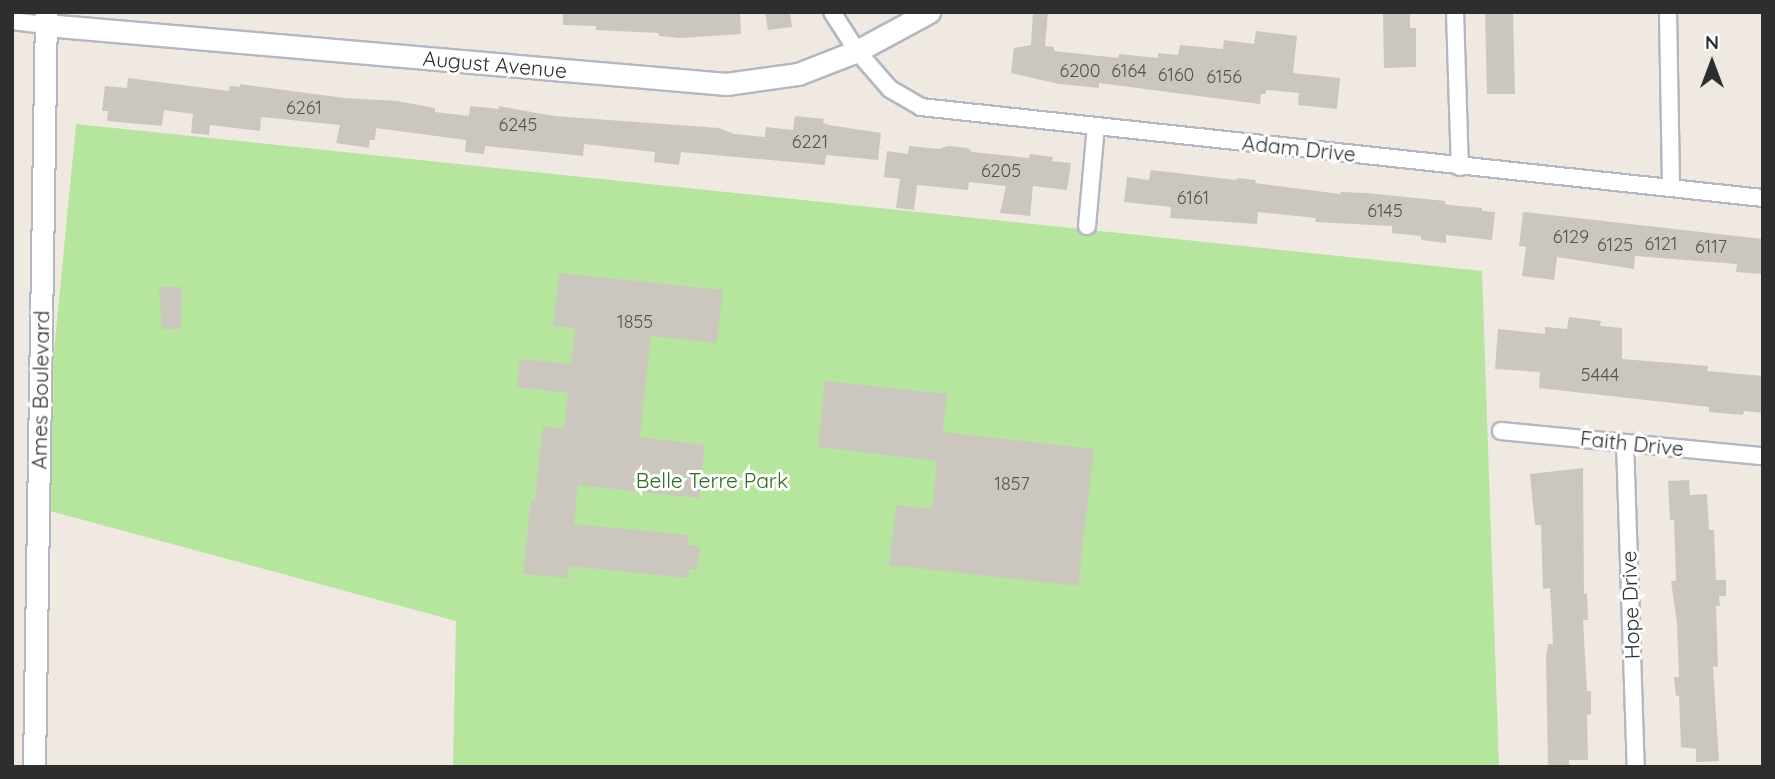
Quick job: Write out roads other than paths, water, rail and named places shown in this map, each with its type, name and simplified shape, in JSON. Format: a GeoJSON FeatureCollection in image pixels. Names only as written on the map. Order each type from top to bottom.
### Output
{"type":"FeatureCollection","features":[{"type":"Feature","properties":{"kind":"street","name":"Adam Drive"},"geometry":{"type":"LineString","coordinates":[[832,12],[857,51],[890,89],[921,107],[1763,198]]}},
{"type":"Feature","properties":{"kind":"street","name":"August Avenue"},"geometry":{"type":"LineString","coordinates":[[46,19],[726,83],[797,74],[857,51],[929,12]]}},
{"type":"Feature","properties":{"kind":"street"},"geometry":{"type":"LineString","coordinates":[[1455,12],[1460,167]]}},
{"type":"Feature","properties":{"kind":"street"},"geometry":{"type":"LineString","coordinates":[[1668,12],[1671,188]]}},
{"type":"Feature","properties":{"kind":"street"},"geometry":{"type":"LineString","coordinates":[[12,21],[46,19]]}},
{"type":"Feature","properties":{"kind":"street","name":"Ames Boulevard"},"geometry":{"type":"LineString","coordinates":[[34,767],[46,19]]}},
{"type":"Feature","properties":{"kind":"street"},"geometry":{"type":"LineString","coordinates":[[1087,226],[1096,125]]}},
{"type":"Feature","properties":{"kind":"street","name":"Faith Drive"},"geometry":{"type":"LineString","coordinates":[[1501,431],[1763,456]]}},
{"type":"Feature","properties":{"kind":"street","name":"Hope Drive"},"geometry":{"type":"LineString","coordinates":[[1625,443],[1636,767]]}},
{"type":"Feature","properties":{"kind":"park label","name":"Belle Terre Park"},"geometry":{"type":"Point","coordinates":[712,480]}}]}
